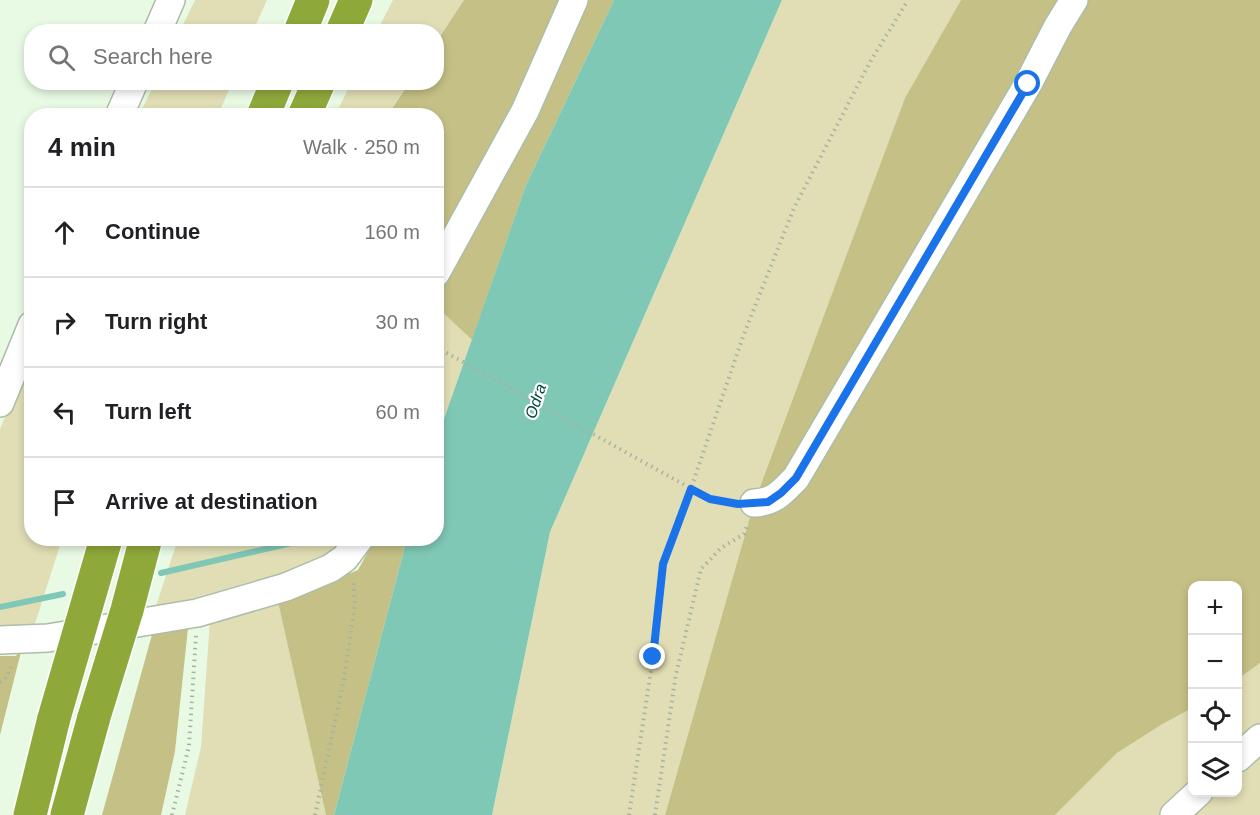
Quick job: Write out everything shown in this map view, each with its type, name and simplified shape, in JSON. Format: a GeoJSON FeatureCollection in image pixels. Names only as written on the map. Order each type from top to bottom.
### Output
{"type":"FeatureCollection","features":[{"type":"Feature","properties":{"kind":"highway"},"geometry":{"type":"LineString","coordinates":[[303,24],[313,0]]}},
{"type":"Feature","properties":{"kind":"highway"},"geometry":{"type":"LineString","coordinates":[[346,24],[356,0]]}},
{"type":"Feature","properties":{"kind":"highway"},"geometry":{"type":"LineString","coordinates":[[266,108],[274,90]]}},
{"type":"Feature","properties":{"kind":"highway"},"geometry":{"type":"LineString","coordinates":[[308,108],[315,90]]}},
{"type":"Feature","properties":{"kind":"highway"},"geometry":{"type":"LineString","coordinates":[[30,815],[54,718],[104,546]]}},
{"type":"Feature","properties":{"kind":"highway"},"geometry":{"type":"LineString","coordinates":[[67,815],[144,546]]}},
{"type":"Feature","properties":{"kind":"street"},"geometry":{"type":"LineString","coordinates":[[160,24],[171,0]]}},
{"type":"Feature","properties":{"kind":"street"},"geometry":{"type":"LineString","coordinates":[[444,258],[525,111],[574,0]]}},
{"type":"Feature","properties":{"kind":"street"},"geometry":{"type":"LineString","coordinates":[[754,503],[768,502],[796,478],[1023,94],[1074,0]]}},
{"type":"Feature","properties":{"kind":"street"},"geometry":{"type":"LineString","coordinates":[[123,108],[130,90]]}},
{"type":"Feature","properties":{"kind":"street"},"geometry":{"type":"LineString","coordinates":[[0,403],[24,344]]}},
{"type":"Feature","properties":{"kind":"street"},"geometry":{"type":"LineString","coordinates":[[0,640],[48,638],[197,613],[286,587],[331,568],[352,548]]}},
{"type":"Feature","properties":{"kind":"street"},"geometry":{"type":"LineString","coordinates":[[1242,754],[1260,738]]}},
{"type":"Feature","properties":{"kind":"street"},"geometry":{"type":"LineString","coordinates":[[1174,815],[1194,797]]}},
{"type":"Feature","properties":{"kind":"path"},"geometry":{"type":"LineString","coordinates":[[629,815],[653,657],[663,564],[744,333],[794,208],[870,62],[908,0]]}},
{"type":"Feature","properties":{"kind":"path"},"geometry":{"type":"LineString","coordinates":[[444,351],[710,499],[738,504],[754,503],[744,534],[721,548],[701,569],[676,674],[655,815]]}},
{"type":"Feature","properties":{"kind":"path"},"geometry":{"type":"LineString","coordinates":[[315,815],[344,679],[355,603],[352,548]]}},
{"type":"Feature","properties":{"kind":"path"},"geometry":{"type":"LineString","coordinates":[[172,815],[189,746],[197,613]]}},
{"type":"Feature","properties":{"kind":"shaded area"},"geometry":{"type":"Polygon","coordinates":[[[195,0],[267,0],[256,24],[183,24],[195,0]]]}},
{"type":"Feature","properties":{"kind":"shaded area"},"geometry":{"type":"Polygon","coordinates":[[[393,0],[464,0],[444,30],[444,24],[381,24],[393,0]]]}},
{"type":"Feature","properties":{"kind":"shaded area"},"geometry":{"type":"Polygon","coordinates":[[[464,0],[614,0],[526,185],[472,340],[444,314],[444,108],[392,108],[404,90],[444,90],[444,30],[464,0]]]}},
{"type":"Feature","properties":{"kind":"shaded area"},"geometry":{"type":"Polygon","coordinates":[[[782,0],[961,0],[905,99],[754,503],[665,815],[492,815],[550,532],[782,0]]]}},
{"type":"Feature","properties":{"kind":"shaded area"},"geometry":{"type":"Polygon","coordinates":[[[961,0],[1260,0],[1260,663],[1242,676],[1242,581],[1188,581],[1188,710],[1117,753],[1055,815],[665,815],[754,503],[905,98],[961,0]]]}},
{"type":"Feature","properties":{"kind":"shaded area"},"geometry":{"type":"Polygon","coordinates":[[[151,90],[229,90],[221,108],[142,108],[151,90]]]}},
{"type":"Feature","properties":{"kind":"shaded area"},"geometry":{"type":"Polygon","coordinates":[[[348,90],[404,90],[392,108],[339,108],[348,90]]]}},
{"type":"Feature","properties":{"kind":"shaded area"},"geometry":{"type":"Polygon","coordinates":[[[444,314],[472,340],[444,419],[444,314]]]}},
{"type":"Feature","properties":{"kind":"shaded area"},"geometry":{"type":"Polygon","coordinates":[[[24,372],[24,546],[60,546],[33,630],[0,630],[0,429],[24,372]]]}},
{"type":"Feature","properties":{"kind":"shaded area"},"geometry":{"type":"Polygon","coordinates":[[[176,546],[340,546],[340,549],[289,571],[155,609],[176,546]]]}},
{"type":"Feature","properties":{"kind":"shaded area"},"geometry":{"type":"Polygon","coordinates":[[[371,546],[405,546],[334,815],[326,815],[278,602],[358,570],[371,546]]]}},
{"type":"Feature","properties":{"kind":"shaded area"},"geometry":{"type":"Polygon","coordinates":[[[278,602],[326,815],[185,815],[201,747],[210,620],[278,602]]]}},
{"type":"Feature","properties":{"kind":"shaded area"},"geometry":{"type":"Polygon","coordinates":[[[188,628],[175,751],[161,815],[102,815],[153,631],[188,628]]]}},
{"type":"Feature","properties":{"kind":"shaded area"},"geometry":{"type":"Polygon","coordinates":[[[24,640],[0,735],[0,656],[16,656],[24,640]]]}},
{"type":"Feature","properties":{"kind":"shaded area"},"geometry":{"type":"Polygon","coordinates":[[[1260,663],[1260,815],[1055,815],[1117,753],[1188,710],[1188,797],[1242,797],[1242,676],[1260,663]]]}},
{"type":"Feature","properties":{"kind":"water","name":"Odra"},"geometry":{"type":"Polygon","coordinates":[[[614,0],[782,0],[550,532],[492,815],[334,815],[405,546],[444,546],[444,419],[526,185],[614,0]]]}},
{"type":"Feature","properties":{"kind":"waterway"},"geometry":{"type":"LineString","coordinates":[[161,573],[278,546]]}},
{"type":"Feature","properties":{"kind":"waterway"},"geometry":{"type":"LineString","coordinates":[[0,607],[63,594]]}},
{"type":"Feature","properties":{"kind":"route"},"geometry":{"type":"LineString","coordinates":[[653,657],[663,564],[691,489],[710,499],[738,504],[768,502],[796,478],[1028,84]]}}]}
